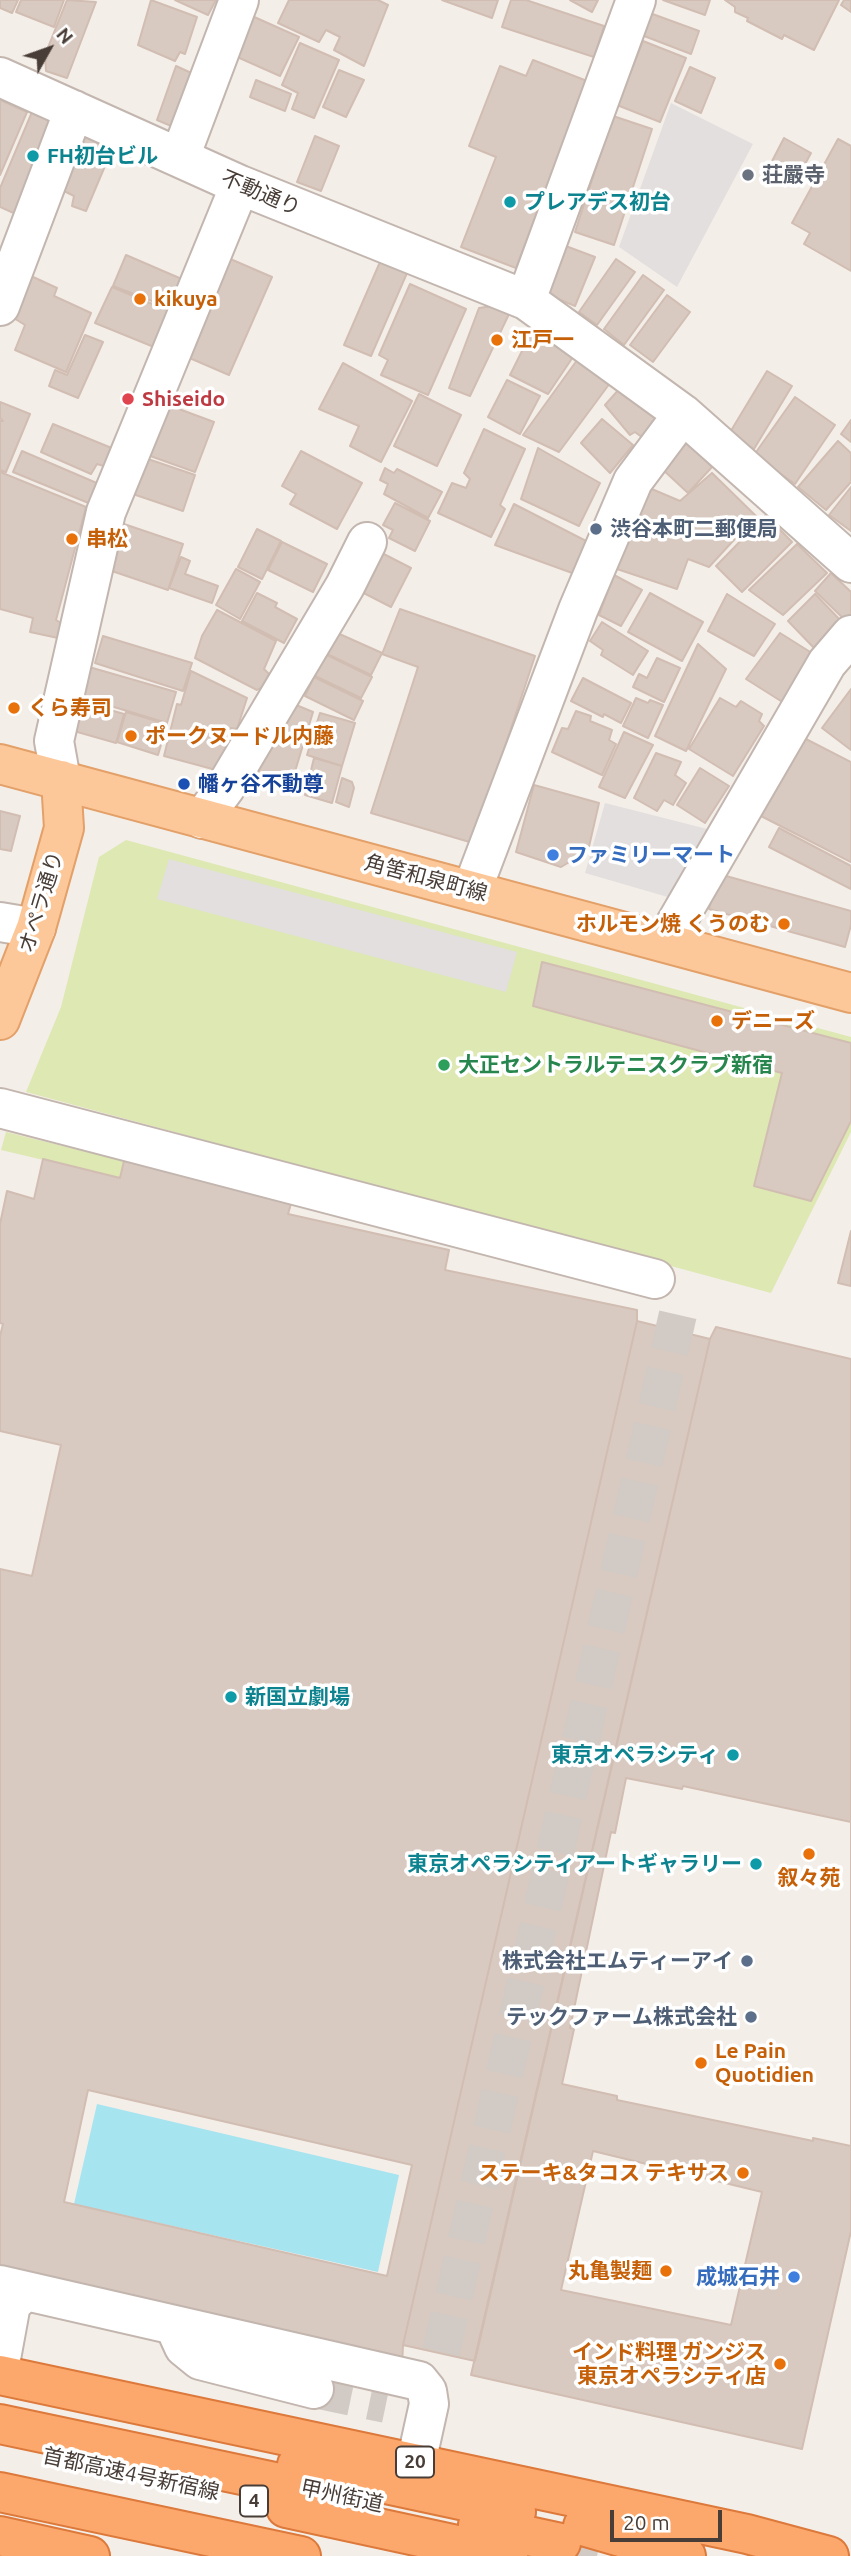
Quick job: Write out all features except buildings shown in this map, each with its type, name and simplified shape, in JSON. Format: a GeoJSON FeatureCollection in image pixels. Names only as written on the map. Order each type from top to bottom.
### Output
{"type":"FeatureCollection","features":[{"type":"Feature","properties":{"kind":"highway","name":"20"},"geometry":{"type":"LineString","coordinates":[[0,2375],[734,2532],[829,2556]]}},
{"type":"Feature","properties":{"kind":"highway"},"geometry":{"type":"LineString","coordinates":[[0,2402],[572,2535],[686,2556]]}},
{"type":"Feature","properties":{"kind":"highway","name":"甲州街道"},"geometry":{"type":"LineString","coordinates":[[0,2424],[572,2535]]}},
{"type":"Feature","properties":{"kind":"highway","name":"首都高速4号新宿線"},"geometry":{"type":"LineString","coordinates":[[0,2446],[508,2556]]}},
{"type":"Feature","properties":{"kind":"highway","name":"4"},"geometry":{"type":"LineString","coordinates":[[0,2492],[301,2556]]}},
{"type":"Feature","properties":{"kind":"highway"},"geometry":{"type":"LineString","coordinates":[[0,2517],[184,2556]]}},
{"type":"Feature","properties":{"kind":"highway"},"geometry":{"type":"LineString","coordinates":[[572,2535],[744,2556]]}},
{"type":"Feature","properties":{"kind":"highway"},"geometry":{"type":"LineString","coordinates":[[0,2536],[90,2556]]}},
{"type":"Feature","properties":{"kind":"highway"},"geometry":{"type":"LineString","coordinates":[[0,2551],[22,2556]]}},
{"type":"Feature","properties":{"kind":"main road","name":"角筈和泉町線"},"geometry":{"type":"LineString","coordinates":[[0,764],[851,993]]}},
{"type":"Feature","properties":{"kind":"main road","name":"オペラ通り"},"geometry":{"type":"LineString","coordinates":[[0,1020],[18,925],[64,828],[61,780]]}},
{"type":"Feature","properties":{"kind":"street"},"geometry":{"type":"LineString","coordinates":[[180,157],[239,0]]}},
{"type":"Feature","properties":{"kind":"street"},"geometry":{"type":"LineString","coordinates":[[526,300],[636,0]]}},
{"type":"Feature","properties":{"kind":"street","name":"不動通り"},"geometry":{"type":"LineString","coordinates":[[0,77],[240,185],[526,300],[683,414],[851,563]]}},
{"type":"Feature","properties":{"kind":"street"},"geometry":{"type":"LineString","coordinates":[[0,306],[74,110]]}},
{"type":"Feature","properties":{"kind":"street"},"geometry":{"type":"LineString","coordinates":[[61,780],[54,741],[106,512],[240,185]]}},
{"type":"Feature","properties":{"kind":"street"},"geometry":{"type":"LineString","coordinates":[[472,890],[578,610],[633,481],[683,414]]}},
{"type":"Feature","properties":{"kind":"street"},"geometry":{"type":"LineString","coordinates":[[202,818],[225,788],[345,586],[366,542]]}},
{"type":"Feature","properties":{"kind":"street"},"geometry":{"type":"LineString","coordinates":[[665,942],[827,663],[851,635]]}},
{"type":"Feature","properties":{"kind":"street"},"geometry":{"type":"LineString","coordinates":[[0,1108],[655,1279]]}},
{"type":"Feature","properties":{"kind":"street"},"geometry":{"type":"LineString","coordinates":[[0,2364],[13,2288],[419,2381],[427,2391],[429,2404],[416,2463]]}},
{"type":"Feature","properties":{"kind":"street"},"geometry":{"type":"LineString","coordinates":[[174,2325],[184,2347],[200,2360],[314,2389]]}},
{"type":"Feature","properties":{"kind":"green space","name":"大正セントラルテニスクラブ新宿"},"geometry":{"type":"Polygon","coordinates":[[[126,840],[851,1037],[851,1132],[771,1293],[26,1092],[61,1007],[99,857],[126,840]]]}},
{"type":"Feature","properties":{"kind":"green space"},"geometry":{"type":"Polygon","coordinates":[[[6,1132],[124,1161],[120,1178],[1,1150],[6,1132]]]}},
{"type":"Feature","properties":{"kind":"shaded area"},"geometry":{"type":"Polygon","coordinates":[[[671,103],[753,144],[677,287],[619,247],[671,103]]]}},
{"type":"Feature","properties":{"kind":"shaded area"},"geometry":{"type":"Polygon","coordinates":[[[605,803],[719,832],[678,900],[585,873],[605,803]]]}},
{"type":"Feature","properties":{"kind":"shaded area"},"geometry":{"type":"Polygon","coordinates":[[[169,859],[517,952],[506,992],[157,899],[169,859]]]}},
{"type":"Feature","properties":{"kind":"water"},"geometry":{"type":"Polygon","coordinates":[[[97,2104],[399,2175],[378,2272],[74,2204],[97,2104]]]}},
{"type":"Feature","properties":{"kind":"tunnel"},"geometry":{"type":"LineString","coordinates":[[441,2352],[678,1314]]}},
{"type":"Feature","properties":{"kind":"tunnel"},"geometry":{"type":"LineString","coordinates":[[314,2389],[386,2404]]}},
{"type":"Feature","properties":{"kind":"tunnel"},"geometry":{"type":"LineString","coordinates":[[561,2543],[623,2556]]}},
{"type":"Feature","properties":{"kind":"place","name":"FH初台ビル"},"geometry":{"type":"Point","coordinates":[33,156]}},
{"type":"Feature","properties":{"kind":"place","name":"荘嚴寺"},"geometry":{"type":"Point","coordinates":[748,175]}},
{"type":"Feature","properties":{"kind":"place","name":"プレアデス初台"},"geometry":{"type":"Point","coordinates":[510,202]}},
{"type":"Feature","properties":{"kind":"place","name":"kikuya"},"geometry":{"type":"Point","coordinates":[140,299]}},
{"type":"Feature","properties":{"kind":"place","name":"江戸一"},"geometry":{"type":"Point","coordinates":[497,340]}},
{"type":"Feature","properties":{"kind":"place","name":"Shiseido"},"geometry":{"type":"Point","coordinates":[128,399]}},
{"type":"Feature","properties":{"kind":"place","name":"渋谷本町二郵便局"},"geometry":{"type":"Point","coordinates":[596,529]}},
{"type":"Feature","properties":{"kind":"place","name":"串松"},"geometry":{"type":"Point","coordinates":[72,539]}},
{"type":"Feature","properties":{"kind":"place","name":"くら寿司"},"geometry":{"type":"Point","coordinates":[14,708]}},
{"type":"Feature","properties":{"kind":"place","name":"ポークヌードル内藤"},"geometry":{"type":"Point","coordinates":[131,736]}},
{"type":"Feature","properties":{"kind":"place","name":"幡ヶ谷不動尊"},"geometry":{"type":"Point","coordinates":[184,784]}},
{"type":"Feature","properties":{"kind":"place","name":"ファミリーマート"},"geometry":{"type":"Point","coordinates":[553,855]}},
{"type":"Feature","properties":{"kind":"place","name":"ホルモン焼 くうのむ"},"geometry":{"type":"Point","coordinates":[784,924]}},
{"type":"Feature","properties":{"kind":"place","name":"デニーズ"},"geometry":{"type":"Point","coordinates":[717,1021]}},
{"type":"Feature","properties":{"kind":"place","name":"大正セントラルテニスクラブ新宿"},"geometry":{"type":"Point","coordinates":[444,1065]}},
{"type":"Feature","properties":{"kind":"place","name":"新国立劇場"},"geometry":{"type":"Point","coordinates":[231,1697]}},
{"type":"Feature","properties":{"kind":"place","name":"東京オペラシティ"},"geometry":{"type":"Point","coordinates":[733,1755]}},
{"type":"Feature","properties":{"kind":"place","name":"叙々苑"},"geometry":{"type":"Point","coordinates":[809,1854]}},
{"type":"Feature","properties":{"kind":"place","name":"東京オペラシティアートギャラリー"},"geometry":{"type":"Point","coordinates":[756,1864]}},
{"type":"Feature","properties":{"kind":"place","name":"株式会社エムティーアイ"},"geometry":{"type":"Point","coordinates":[747,1961]}},
{"type":"Feature","properties":{"kind":"place","name":"テックファーム株式会社"},"geometry":{"type":"Point","coordinates":[751,2017]}},
{"type":"Feature","properties":{"kind":"place","name":"Le Pain Quotidien"},"geometry":{"type":"Point","coordinates":[701,2063]}},
{"type":"Feature","properties":{"kind":"place","name":"ステーキ&タコス テキサス"},"geometry":{"type":"Point","coordinates":[743,2173]}},
{"type":"Feature","properties":{"kind":"place","name":"丸亀製麺"},"geometry":{"type":"Point","coordinates":[666,2271]}},
{"type":"Feature","properties":{"kind":"place","name":"成城石井"},"geometry":{"type":"Point","coordinates":[794,2277]}},
{"type":"Feature","properties":{"kind":"place","name":"インド料理 ガンジス 東京オペラシティ店"},"geometry":{"type":"Point","coordinates":[780,2364]}}]}
